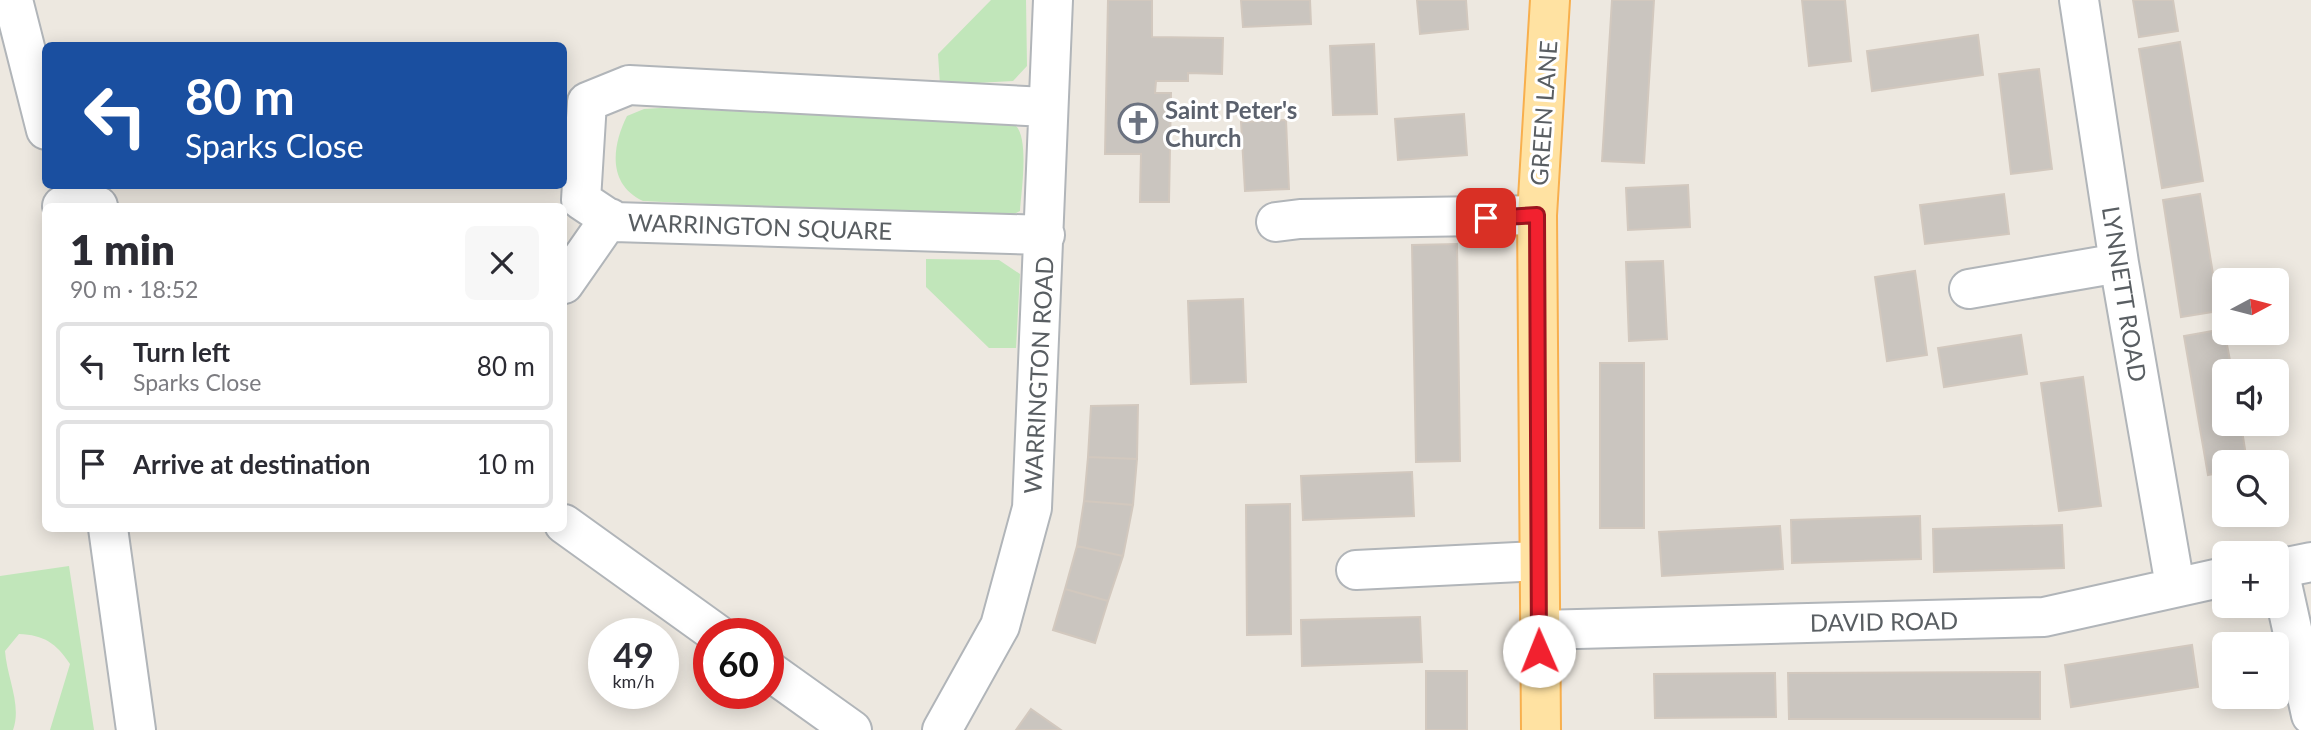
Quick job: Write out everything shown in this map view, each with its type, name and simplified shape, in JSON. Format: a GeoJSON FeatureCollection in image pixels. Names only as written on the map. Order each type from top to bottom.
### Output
{"type":"FeatureCollection","features":[{"type":"Feature","properties":{"kind":"main road","name":"GREEN LANE"},"geometry":{"type":"LineString","coordinates":[[1541,730],[1537,215],[1550,0]]}},
{"type":"Feature","properties":{"kind":"street"},"geometry":{"type":"LineString","coordinates":[[13,0],[42,114]]}},
{"type":"Feature","properties":{"kind":"street","name":"WARRINGTON ROAD"},"geometry":{"type":"LineString","coordinates":[[942,730],[1000,626],[1032,508],[1045,235],[1046,107],[1053,0]]}},
{"type":"Feature","properties":{"kind":"street","name":"LYNNETT ROAD"},"geometry":{"type":"LineString","coordinates":[[2079,0],[2119,262],[2175,586]]}},
{"type":"Feature","properties":{"kind":"street","name":"WARRINGTON SQUARE"},"geometry":{"type":"LineString","coordinates":[[1045,235],[614,222],[581,200],[587,102],[629,85],[1046,107]]}},
{"type":"Feature","properties":{"kind":"street"},"geometry":{"type":"LineString","coordinates":[[1276,222],[1300,219],[1537,215]]}},
{"type":"Feature","properties":{"kind":"street"},"geometry":{"type":"LineString","coordinates":[[567,280],[610,218]]}},
{"type":"Feature","properties":{"kind":"street"},"geometry":{"type":"LineString","coordinates":[[1969,289],[2119,262]]}},
{"type":"Feature","properties":{"kind":"street"},"geometry":{"type":"LineString","coordinates":[[567,526],[695,618]]}},
{"type":"Feature","properties":{"kind":"street"},"geometry":{"type":"LineString","coordinates":[[109,532],[136,730]]}},
{"type":"Feature","properties":{"kind":"street"},"geometry":{"type":"LineString","coordinates":[[1356,570],[1539,561]]}},
{"type":"Feature","properties":{"kind":"street"},"geometry":{"type":"LineString","coordinates":[[2289,567],[2311,562]]}},
{"type":"Feature","properties":{"kind":"street","name":"DAVID ROAD"},"geometry":{"type":"LineString","coordinates":[[1539,629],[2043,617],[2212,579]]}},
{"type":"Feature","properties":{"kind":"street"},"geometry":{"type":"LineString","coordinates":[[2289,615],[2311,715]]}},
{"type":"Feature","properties":{"kind":"street"},"geometry":{"type":"LineString","coordinates":[[784,681],[852,730]]}},
{"type":"Feature","properties":{"kind":"green space"},"geometry":{"type":"Polygon","coordinates":[[[991,0],[1026,0],[1027,66],[1013,81],[940,85],[938,54],[991,0]]]}},
{"type":"Feature","properties":{"kind":"green space"},"geometry":{"type":"Polygon","coordinates":[[[644,109],[1012,123],[1018,128],[1023,149],[1020,211],[1006,218],[643,201],[631,194],[618,175],[618,140],[627,116],[644,109]]]}},
{"type":"Feature","properties":{"kind":"green space"},"geometry":{"type":"Polygon","coordinates":[[[926,259],[999,260],[1020,274],[1016,348],[989,348],[926,287],[926,259]]]}},
{"type":"Feature","properties":{"kind":"green space"},"geometry":{"type":"Polygon","coordinates":[[[69,566],[94,730],[50,730],[70,664],[49,642],[36,636],[19,634],[5,651],[15,701],[15,721],[13,730],[0,730],[0,576],[69,566]]]}},
{"type":"Feature","properties":{"kind":"building","name":"Saint Peter's Church"},"geometry":{"type":"Polygon","coordinates":[[[1108,0],[1152,0],[1152,37],[1223,38],[1222,74],[1188,73],[1188,81],[1156,81],[1155,93],[1171,93],[1169,202],[1140,202],[1141,154],[1105,154],[1108,0]]]}},
{"type":"Feature","properties":{"kind":"building"},"geometry":{"type":"Polygon","coordinates":[[[1241,0],[1310,0],[1311,24],[1243,27],[1241,0]]]}},
{"type":"Feature","properties":{"kind":"building"},"geometry":{"type":"Polygon","coordinates":[[[1417,0],[1466,0],[1468,29],[1420,34],[1417,0]]]}},
{"type":"Feature","properties":{"kind":"building"},"geometry":{"type":"Polygon","coordinates":[[[1612,0],[1654,0],[1644,163],[1602,161],[1612,0]]]}},
{"type":"Feature","properties":{"kind":"building"},"geometry":{"type":"Polygon","coordinates":[[[1802,0],[1845,0],[1851,61],[1809,66],[1802,0]]]}},
{"type":"Feature","properties":{"kind":"building"},"geometry":{"type":"Polygon","coordinates":[[[2133,0],[2173,0],[2178,31],[2139,37],[2133,0]]]}},
{"type":"Feature","properties":{"kind":"building"},"geometry":{"type":"Polygon","coordinates":[[[1978,35],[1983,75],[1872,91],[1867,51],[1978,35]]]}},
{"type":"Feature","properties":{"kind":"building"},"geometry":{"type":"Polygon","coordinates":[[[2180,42],[2203,181],[2162,188],[2139,49],[2180,42]]]}},
{"type":"Feature","properties":{"kind":"building"},"geometry":{"type":"Polygon","coordinates":[[[1374,44],[1377,114],[1333,115],[1330,46],[1374,44]]]}},
{"type":"Feature","properties":{"kind":"building"},"geometry":{"type":"Polygon","coordinates":[[[2039,69],[2052,169],[2011,174],[1999,74],[2039,69]]]}},
{"type":"Feature","properties":{"kind":"building"},"geometry":{"type":"Polygon","coordinates":[[[1464,114],[1467,155],[1398,160],[1395,119],[1464,114]]]}},
{"type":"Feature","properties":{"kind":"building"},"geometry":{"type":"Polygon","coordinates":[[[1286,120],[1289,189],[1245,191],[1241,122],[1286,120]]]}},
{"type":"Feature","properties":{"kind":"building"},"geometry":{"type":"Polygon","coordinates":[[[1688,185],[1690,227],[1628,230],[1626,188],[1688,185]]]}},
{"type":"Feature","properties":{"kind":"building"},"geometry":{"type":"Polygon","coordinates":[[[2004,194],[2009,234],[1925,244],[1920,205],[2004,194]]]}},
{"type":"Feature","properties":{"kind":"building"},"geometry":{"type":"Polygon","coordinates":[[[2200,194],[2212,268],[2212,312],[2181,317],[2163,200],[2200,194]]]}},
{"type":"Feature","properties":{"kind":"building"},"geometry":{"type":"Polygon","coordinates":[[[1457,244],[1460,461],[1416,462],[1412,245],[1457,244]]]}},
{"type":"Feature","properties":{"kind":"building"},"geometry":{"type":"Polygon","coordinates":[[[1663,261],[1667,339],[1629,341],[1626,262],[1663,261]]]}},
{"type":"Feature","properties":{"kind":"building"},"geometry":{"type":"Polygon","coordinates":[[[1915,271],[1927,355],[1887,361],[1875,277],[1915,271]]]}},
{"type":"Feature","properties":{"kind":"building"},"geometry":{"type":"Polygon","coordinates":[[[1243,299],[1246,382],[1191,384],[1188,301],[1243,299]]]}},
{"type":"Feature","properties":{"kind":"building"},"geometry":{"type":"Polygon","coordinates":[[[2212,331],[2212,345],[2227,345],[2230,359],[2212,359],[2212,436],[2243,436],[2245,450],[2212,450],[2212,474],[2208,475],[2184,336],[2212,331]]]}},
{"type":"Feature","properties":{"kind":"building"},"geometry":{"type":"Polygon","coordinates":[[[2021,335],[2027,374],[1944,387],[1938,348],[2021,335]]]}},
{"type":"Feature","properties":{"kind":"building"},"geometry":{"type":"Polygon","coordinates":[[[1600,363],[1644,363],[1644,528],[1600,528],[1600,363]]]}},
{"type":"Feature","properties":{"kind":"building"},"geometry":{"type":"Polygon","coordinates":[[[2083,377],[2101,506],[2059,511],[2041,383],[2083,377]]]}},
{"type":"Feature","properties":{"kind":"building"},"geometry":{"type":"Polygon","coordinates":[[[1138,405],[1137,459],[1088,457],[1091,406],[1138,405]]]}},
{"type":"Feature","properties":{"kind":"building"},"geometry":{"type":"Polygon","coordinates":[[[1088,457],[1137,459],[1133,505],[1084,501],[1088,457]]]}},
{"type":"Feature","properties":{"kind":"building"},"geometry":{"type":"Polygon","coordinates":[[[1412,472],[1414,516],[1303,520],[1301,476],[1412,472]]]}},
{"type":"Feature","properties":{"kind":"building"},"geometry":{"type":"Polygon","coordinates":[[[1084,501],[1133,505],[1123,556],[1077,546],[1084,501]]]}},
{"type":"Feature","properties":{"kind":"building"},"geometry":{"type":"Polygon","coordinates":[[[1290,504],[1291,634],[1247,635],[1246,505],[1290,504]]]}},
{"type":"Feature","properties":{"kind":"building"},"geometry":{"type":"Polygon","coordinates":[[[1920,516],[1921,559],[1792,563],[1791,520],[1920,516]]]}},
{"type":"Feature","properties":{"kind":"building"},"geometry":{"type":"Polygon","coordinates":[[[2062,525],[2064,568],[1934,572],[1933,529],[2062,525]]]}},
{"type":"Feature","properties":{"kind":"building"},"geometry":{"type":"Polygon","coordinates":[[[1780,526],[1783,569],[1662,576],[1659,532],[1780,526]]]}},
{"type":"Feature","properties":{"kind":"building"},"geometry":{"type":"Polygon","coordinates":[[[1077,546],[1123,556],[1108,601],[1065,589],[1077,546]]]}},
{"type":"Feature","properties":{"kind":"building"},"geometry":{"type":"Polygon","coordinates":[[[1065,589],[1108,601],[1095,643],[1053,630],[1065,589]]]}},
{"type":"Feature","properties":{"kind":"building"},"geometry":{"type":"Polygon","coordinates":[[[1420,617],[1422,662],[1302,666],[1301,620],[1420,617]]]}},
{"type":"Feature","properties":{"kind":"building"},"geometry":{"type":"Polygon","coordinates":[[[2192,645],[2198,687],[2071,707],[2065,665],[2192,645]]]}},
{"type":"Feature","properties":{"kind":"building"},"geometry":{"type":"Polygon","coordinates":[[[1426,671],[1467,671],[1467,730],[1426,730],[1426,671]]]}},
{"type":"Feature","properties":{"kind":"building"},"geometry":{"type":"Polygon","coordinates":[[[2040,672],[2040,719],[1789,719],[1788,673],[2040,672]]]}},
{"type":"Feature","properties":{"kind":"building"},"geometry":{"type":"Polygon","coordinates":[[[1775,673],[1776,717],[1655,718],[1654,674],[1775,673]]]}},
{"type":"Feature","properties":{"kind":"building"},"geometry":{"type":"Polygon","coordinates":[[[1031,709],[1061,730],[1016,730],[1031,709]]]}},
{"type":"Feature","properties":{"kind":"place","name":"Saint Peter's Church"},"geometry":{"type":"Point","coordinates":[1138,123]}},
{"type":"Feature","properties":{"kind":"route"},"geometry":{"type":"LineString","coordinates":[[1486,218],[1537,215],[1539,651]]}}]}
